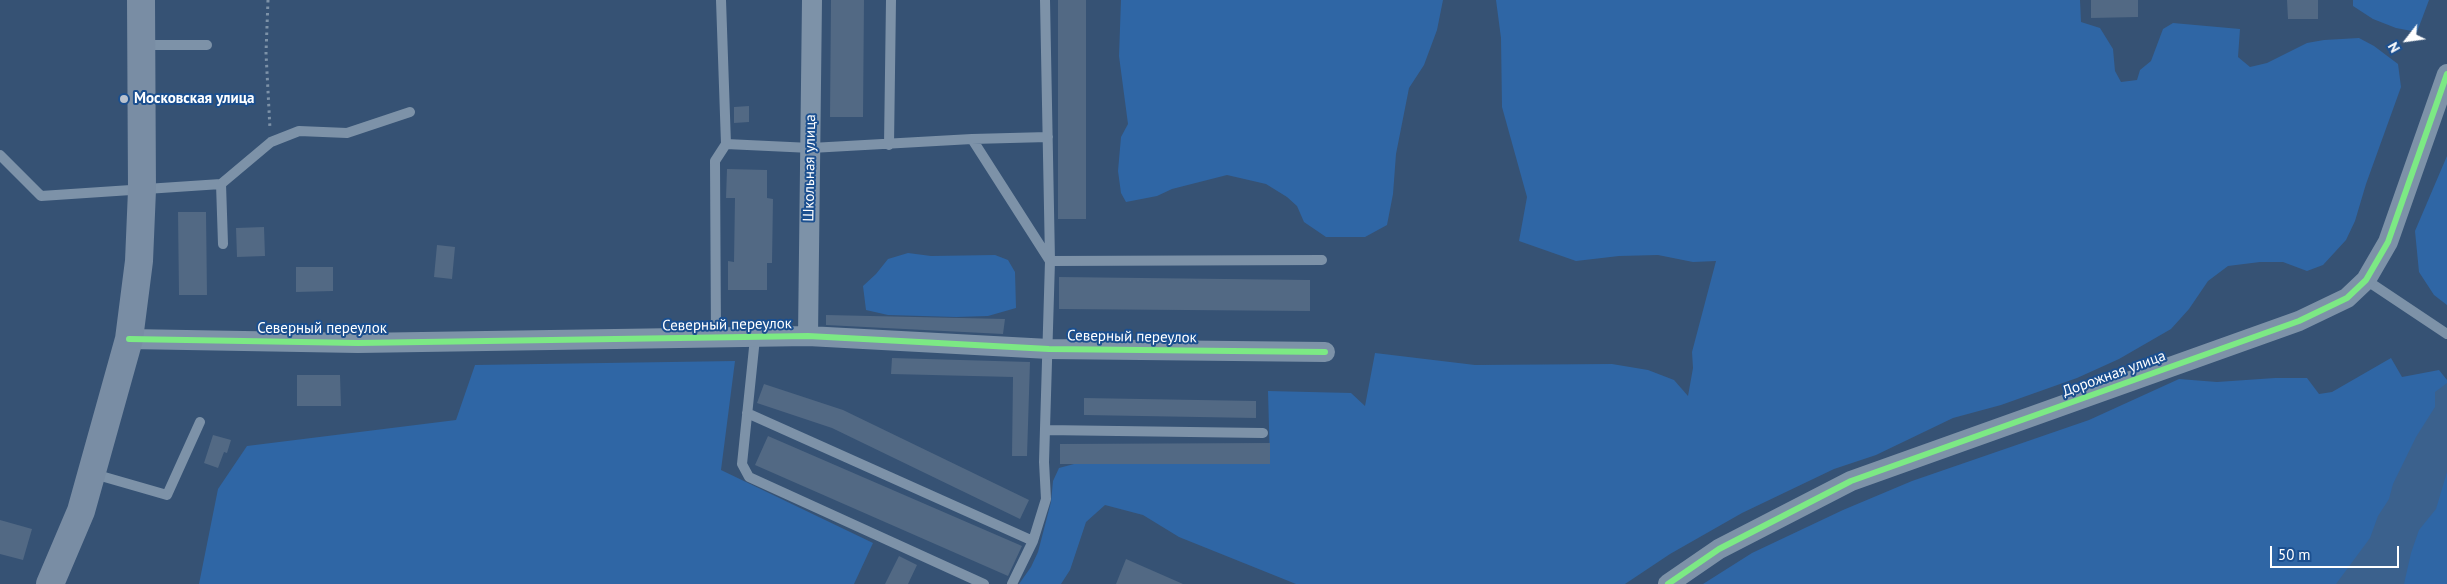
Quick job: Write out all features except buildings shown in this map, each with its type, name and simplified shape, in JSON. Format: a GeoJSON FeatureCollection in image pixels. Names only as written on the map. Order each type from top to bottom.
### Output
{"type":"FeatureCollection","features":[{"type":"Feature","properties":{"kind":"main road"},"geometry":{"type":"LineString","coordinates":[[50,584],[81,511],[93,474],[129,340],[139,262],[142,190],[142,0]]}},
{"type":"Feature","properties":{"kind":"street","name":"Школьная улица"},"geometry":{"type":"LineString","coordinates":[[808,336],[812,0]]}},
{"type":"Feature","properties":{"kind":"street","name":"Дорожная улица"},"geometry":{"type":"LineString","coordinates":[[1668,584],[1719,549],[1851,481],[2299,321],[2347,298],[2366,280],[2388,242],[2447,74]]}},
{"type":"Feature","properties":{"kind":"street","name":"Северный переулок"},"geometry":{"type":"LineString","coordinates":[[129,340],[358,343],[716,339],[808,336],[1048,349],[1325,352]]}},
{"type":"Feature","properties":{"kind":"lane"},"geometry":{"type":"LineString","coordinates":[[716,339],[715,161],[726,144],[721,0]]}},
{"type":"Feature","properties":{"kind":"lane"},"geometry":{"type":"LineString","coordinates":[[889,145],[891,0]]}},
{"type":"Feature","properties":{"kind":"lane"},"geometry":{"type":"LineString","coordinates":[[1012,584],[1033,540],[1046,499],[1044,462],[1050,260],[1045,0]]}},
{"type":"Feature","properties":{"kind":"lane"},"geometry":{"type":"LineString","coordinates":[[142,45],[207,45]]}},
{"type":"Feature","properties":{"kind":"lane"},"geometry":{"type":"LineString","coordinates":[[0,155],[41,196],[221,184],[271,142],[299,131],[347,133],[410,112]]}},
{"type":"Feature","properties":{"kind":"lane"},"geometry":{"type":"LineString","coordinates":[[726,144],[811,148],[889,145],[972,138],[1048,137]]}},
{"type":"Feature","properties":{"kind":"lane"},"geometry":{"type":"LineString","coordinates":[[972,138],[1050,260]]}},
{"type":"Feature","properties":{"kind":"lane"},"geometry":{"type":"LineString","coordinates":[[221,184],[224,244]]}},
{"type":"Feature","properties":{"kind":"lane"},"geometry":{"type":"LineString","coordinates":[[1050,260],[1322,260]]}},
{"type":"Feature","properties":{"kind":"lane"},"geometry":{"type":"LineString","coordinates":[[2366,280],[2443,332]]}},
{"type":"Feature","properties":{"kind":"lane"},"geometry":{"type":"LineString","coordinates":[[755,338],[742,464],[749,477],[984,584]]}},
{"type":"Feature","properties":{"kind":"lane"},"geometry":{"type":"LineString","coordinates":[[747,413],[1033,540]]}},
{"type":"Feature","properties":{"kind":"lane"},"geometry":{"type":"LineString","coordinates":[[93,474],[167,495],[200,422]]}},
{"type":"Feature","properties":{"kind":"lane"},"geometry":{"type":"LineString","coordinates":[[1045,430],[1263,433]]}},
{"type":"Feature","properties":{"kind":"path"},"geometry":{"type":"LineString","coordinates":[[268,0],[266,53],[271,142]]}},
{"type":"Feature","properties":{"kind":"shaded area"},"geometry":{"type":"Polygon","coordinates":[[[1121,0],[1443,0],[1437,30],[1424,65],[1409,88],[1396,154],[1393,194],[1387,225],[1365,237],[1326,237],[1304,222],[1297,206],[1287,197],[1266,184],[1227,175],[1172,189],[1157,196],[1126,202],[1121,193],[1118,171],[1121,137],[1128,124],[1119,56],[1121,0]]]}},
{"type":"Feature","properties":{"kind":"shaded area"},"geometry":{"type":"Polygon","coordinates":[[[1496,0],[2080,0],[2081,22],[2100,28],[2113,49],[2115,71],[2121,82],[2137,80],[2140,70],[2151,61],[2163,29],[2173,23],[2240,29],[2238,57],[2250,67],[2267,63],[2307,43],[2359,38],[2374,46],[2398,64],[2401,87],[2366,184],[2355,221],[2346,240],[2323,265],[2307,271],[2283,262],[2260,262],[2228,266],[2208,281],[2189,309],[2171,329],[2119,359],[2077,378],[2001,405],[1953,418],[1876,455],[1834,469],[1742,513],[1670,554],[1625,584],[1296,584],[1179,537],[1143,515],[1105,505],[1086,522],[1070,570],[1061,584],[1019,584],[1031,567],[1038,552],[1051,502],[1053,481],[1059,468],[1074,464],[1270,464],[1268,391],[1351,393],[1365,406],[1375,353],[1475,365],[1612,364],[1648,370],[1674,380],[1688,396],[1693,368],[1692,352],[1716,261],[1693,262],[1658,255],[1619,256],[1576,261],[1519,241],[1527,197],[1502,107],[1501,38],[1496,0]]]}},
{"type":"Feature","properties":{"kind":"shaded area"},"geometry":{"type":"Polygon","coordinates":[[[2353,0],[2429,0],[2417,32],[2396,28],[2373,19],[2353,6],[2353,0]]]}},
{"type":"Feature","properties":{"kind":"shaded area"},"geometry":{"type":"Polygon","coordinates":[[[2447,156],[2447,305],[2434,295],[2419,272],[2415,231],[2447,156]]]}},
{"type":"Feature","properties":{"kind":"shaded area"},"geometry":{"type":"Polygon","coordinates":[[[908,253],[931,256],[995,255],[1008,260],[1015,272],[1016,308],[988,316],[956,317],[888,315],[866,310],[863,286],[888,259],[908,253]]]}},
{"type":"Feature","properties":{"kind":"shaded area"},"geometry":{"type":"Polygon","coordinates":[[[2391,358],[2402,377],[2439,370],[2447,380],[2447,584],[1703,584],[1752,553],[1843,510],[1912,481],[2089,420],[2179,379],[2217,382],[2307,378],[2319,394],[2332,392],[2391,358]]]}},
{"type":"Feature","properties":{"kind":"shaded area"},"geometry":{"type":"Polygon","coordinates":[[[735,361],[721,470],[873,543],[854,584],[199,584],[218,489],[247,446],[456,420],[475,365],[735,361]]]}},
{"type":"Feature","properties":{"kind":"shaded area"},"geometry":{"type":"Polygon","coordinates":[[[2447,383],[2447,472],[2436,509],[2419,530],[2411,553],[2404,584],[2336,584],[2370,538],[2378,516],[2389,499],[2393,484],[2416,437],[2435,407],[2435,392],[2447,383]]]}},
{"type":"Feature","properties":{"kind":"cycle path"},"geometry":{"type":"LineString","coordinates":[[1668,584],[1719,549],[1851,481],[2299,321],[2347,298],[2366,280],[2388,242],[2447,74]]}},
{"type":"Feature","properties":{"kind":"cycle path"},"geometry":{"type":"LineString","coordinates":[[129,339],[358,343],[808,336],[1049,349],[1325,352]]}},
{"type":"Feature","properties":{"kind":"place","name":"Московская улица"},"geometry":{"type":"Point","coordinates":[124,99]}}]}
